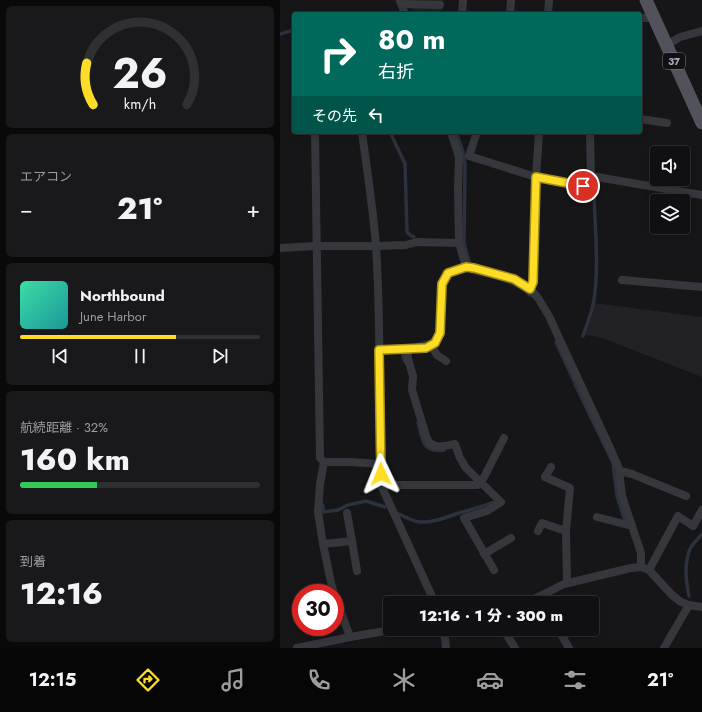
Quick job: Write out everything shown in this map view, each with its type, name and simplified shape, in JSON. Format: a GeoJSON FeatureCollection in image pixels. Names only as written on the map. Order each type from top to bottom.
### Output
{"type":"FeatureCollection","features":[{"type":"Feature","properties":{"kind":"main road","name":"37"},"geometry":{"type":"LineString","coordinates":[[646,0],[702,123]]}},
{"type":"Feature","properties":{"kind":"street"},"geometry":{"type":"LineString","coordinates":[[462,12],[463,0]]}},
{"type":"Feature","properties":{"kind":"street"},"geometry":{"type":"LineString","coordinates":[[510,12],[511,0]]}},
{"type":"Feature","properties":{"kind":"street"},"geometry":{"type":"LineString","coordinates":[[548,12],[549,0]]}},
{"type":"Feature","properties":{"kind":"street"},"geometry":{"type":"LineString","coordinates":[[401,2],[440,5]]}},
{"type":"Feature","properties":{"kind":"street"},"geometry":{"type":"LineString","coordinates":[[401,2],[405,12]]}},
{"type":"Feature","properties":{"kind":"street"},"geometry":{"type":"LineString","coordinates":[[642,18],[654,18]]}},
{"type":"Feature","properties":{"kind":"street"},"geometry":{"type":"LineString","coordinates":[[667,45],[680,37],[702,31]]}},
{"type":"Feature","properties":{"kind":"street"},"geometry":{"type":"LineString","coordinates":[[642,119],[667,123]]}},
{"type":"Feature","properties":{"kind":"street"},"geometry":{"type":"LineString","coordinates":[[315,134],[320,458],[324,462],[380,464]]}},
{"type":"Feature","properties":{"kind":"street"},"geometry":{"type":"LineString","coordinates":[[362,134],[376,246],[381,485],[432,596]]}},
{"type":"Feature","properties":{"kind":"street"},"geometry":{"type":"LineString","coordinates":[[452,134],[459,157],[459,243],[466,267]]}},
{"type":"Feature","properties":{"kind":"street"},"geometry":{"type":"LineString","coordinates":[[476,134],[469,156],[536,177],[586,187],[589,186],[591,176],[590,134]]}},
{"type":"Feature","properties":{"kind":"street"},"geometry":{"type":"LineString","coordinates":[[530,289],[533,282],[536,177],[540,134]]}},
{"type":"Feature","properties":{"kind":"street"},"geometry":{"type":"LineString","coordinates":[[591,176],[702,195]]}},
{"type":"Feature","properties":{"kind":"street"},"geometry":{"type":"LineString","coordinates":[[280,248],[406,245],[417,242],[459,243]]}},
{"type":"Feature","properties":{"kind":"street"},"geometry":{"type":"LineString","coordinates":[[379,350],[426,348],[435,343],[440,333],[442,284],[448,273],[466,267],[474,268],[514,279],[530,289],[538,298],[549,316],[620,471],[622,496],[645,568],[672,595],[682,602],[689,605],[702,607]]}},
{"type":"Feature","properties":{"kind":"street"},"geometry":{"type":"LineString","coordinates":[[622,280],[702,288]]}},
{"type":"Feature","properties":{"kind":"street"},"geometry":{"type":"LineString","coordinates":[[431,346],[437,355],[446,361]]}},
{"type":"Feature","properties":{"kind":"street"},"geometry":{"type":"LineString","coordinates":[[407,349],[413,376],[412,390],[427,439],[432,445],[438,446],[455,444],[460,458],[466,468],[501,502],[487,511],[464,518],[494,570]]}},
{"type":"Feature","properties":{"kind":"street"},"geometry":{"type":"LineString","coordinates":[[481,483],[504,438]]}},
{"type":"Feature","properties":{"kind":"street"},"geometry":{"type":"LineString","coordinates":[[324,462],[320,484],[318,512],[331,584]]}},
{"type":"Feature","properties":{"kind":"street"},"geometry":{"type":"LineString","coordinates":[[551,467],[545,477],[570,488],[566,531],[567,583]]}},
{"type":"Feature","properties":{"kind":"street"},"geometry":{"type":"LineString","coordinates":[[620,471],[632,474],[686,496]]}},
{"type":"Feature","properties":{"kind":"street"},"geometry":{"type":"LineString","coordinates":[[381,485],[481,483]]}},
{"type":"Feature","properties":{"kind":"street"},"geometry":{"type":"LineString","coordinates":[[645,568],[678,516],[693,526],[702,510]]}},
{"type":"Feature","properties":{"kind":"street"},"geometry":{"type":"LineString","coordinates":[[347,513],[357,571]]}},
{"type":"Feature","properties":{"kind":"street"},"geometry":{"type":"LineString","coordinates":[[597,517],[632,526]]}},
{"type":"Feature","properties":{"kind":"street"},"geometry":{"type":"LineString","coordinates":[[538,531],[542,523],[566,531]]}},
{"type":"Feature","properties":{"kind":"street"},"geometry":{"type":"LineString","coordinates":[[484,554],[511,538]]}},
{"type":"Feature","properties":{"kind":"street"},"geometry":{"type":"LineString","coordinates":[[323,544],[352,541]]}},
{"type":"Feature","properties":{"kind":"street"},"geometry":{"type":"LineString","coordinates":[[548,596],[567,583],[631,568],[645,568]]}},
{"type":"Feature","properties":{"kind":"street"},"geometry":{"type":"LineString","coordinates":[[664,648],[689,605]]}},
{"type":"Feature","properties":{"kind":"street"},"geometry":{"type":"LineString","coordinates":[[344,620],[350,637]]}},
{"type":"Feature","properties":{"kind":"street"},"geometry":{"type":"LineString","coordinates":[[297,648],[383,632]]}},
{"type":"Feature","properties":{"kind":"street"},"geometry":{"type":"LineString","coordinates":[[445,636],[446,648]]}},
{"type":"Feature","properties":{"kind":"street"},"geometry":{"type":"LineString","coordinates":[[507,636],[515,648]]}},
{"type":"Feature","properties":{"kind":"street"},"geometry":{"type":"LineString","coordinates":[[562,636],[569,648]]}},
{"type":"Feature","properties":{"kind":"shaded area"},"geometry":{"type":"Polygon","coordinates":[[[408,0],[443,0],[442,12],[412,12],[408,0]]]}},
{"type":"Feature","properties":{"kind":"shaded area"},"geometry":{"type":"Polygon","coordinates":[[[594,303],[702,317],[702,377],[600,337],[585,335],[594,303]]]}},
{"type":"Feature","properties":{"kind":"waterway"},"geometry":{"type":"LineString","coordinates":[[280,34],[292,31]]}},
{"type":"Feature","properties":{"kind":"waterway"},"geometry":{"type":"LineString","coordinates":[[391,134],[405,164],[407,232],[414,237]]}},
{"type":"Feature","properties":{"kind":"waterway"},"geometry":{"type":"LineString","coordinates":[[457,134],[463,152],[465,165],[464,243],[469,262]]}},
{"type":"Feature","properties":{"kind":"waterway"},"geometry":{"type":"LineString","coordinates":[[583,336],[594,300],[596,274],[594,194]]}},
{"type":"Feature","properties":{"kind":"waterway"},"geometry":{"type":"LineString","coordinates":[[472,272],[510,282],[530,295]]}},
{"type":"Feature","properties":{"kind":"waterway"},"geometry":{"type":"LineString","coordinates":[[416,345],[432,340]]}},
{"type":"Feature","properties":{"kind":"waterway"},"geometry":{"type":"LineString","coordinates":[[556,342],[574,381]]}},
{"type":"Feature","properties":{"kind":"waterway"},"geometry":{"type":"LineString","coordinates":[[403,355],[406,363]]}},
{"type":"Feature","properties":{"kind":"waterway"},"geometry":{"type":"LineString","coordinates":[[575,384],[613,463],[617,496],[625,521]]}},
{"type":"Feature","properties":{"kind":"waterway"},"geometry":{"type":"LineString","coordinates":[[418,423],[423,440],[427,447],[431,449],[444,450]]}},
{"type":"Feature","properties":{"kind":"waterway"},"geometry":{"type":"LineString","coordinates":[[323,505],[323,512],[338,510],[348,505],[366,501],[385,507]]}},
{"type":"Feature","properties":{"kind":"waterway"},"geometry":{"type":"LineString","coordinates":[[399,514],[419,522],[429,522],[495,502]]}},
{"type":"Feature","properties":{"kind":"waterway"},"geometry":{"type":"LineString","coordinates":[[689,596],[686,579],[688,554],[691,547],[702,534]]}},
{"type":"Feature","properties":{"kind":"route"},"geometry":{"type":"LineString","coordinates":[[381,474],[379,350],[426,348],[435,343],[440,333],[442,284],[448,273],[466,267],[474,268],[514,279],[530,289],[533,282],[536,177],[583,186]]}}]}
